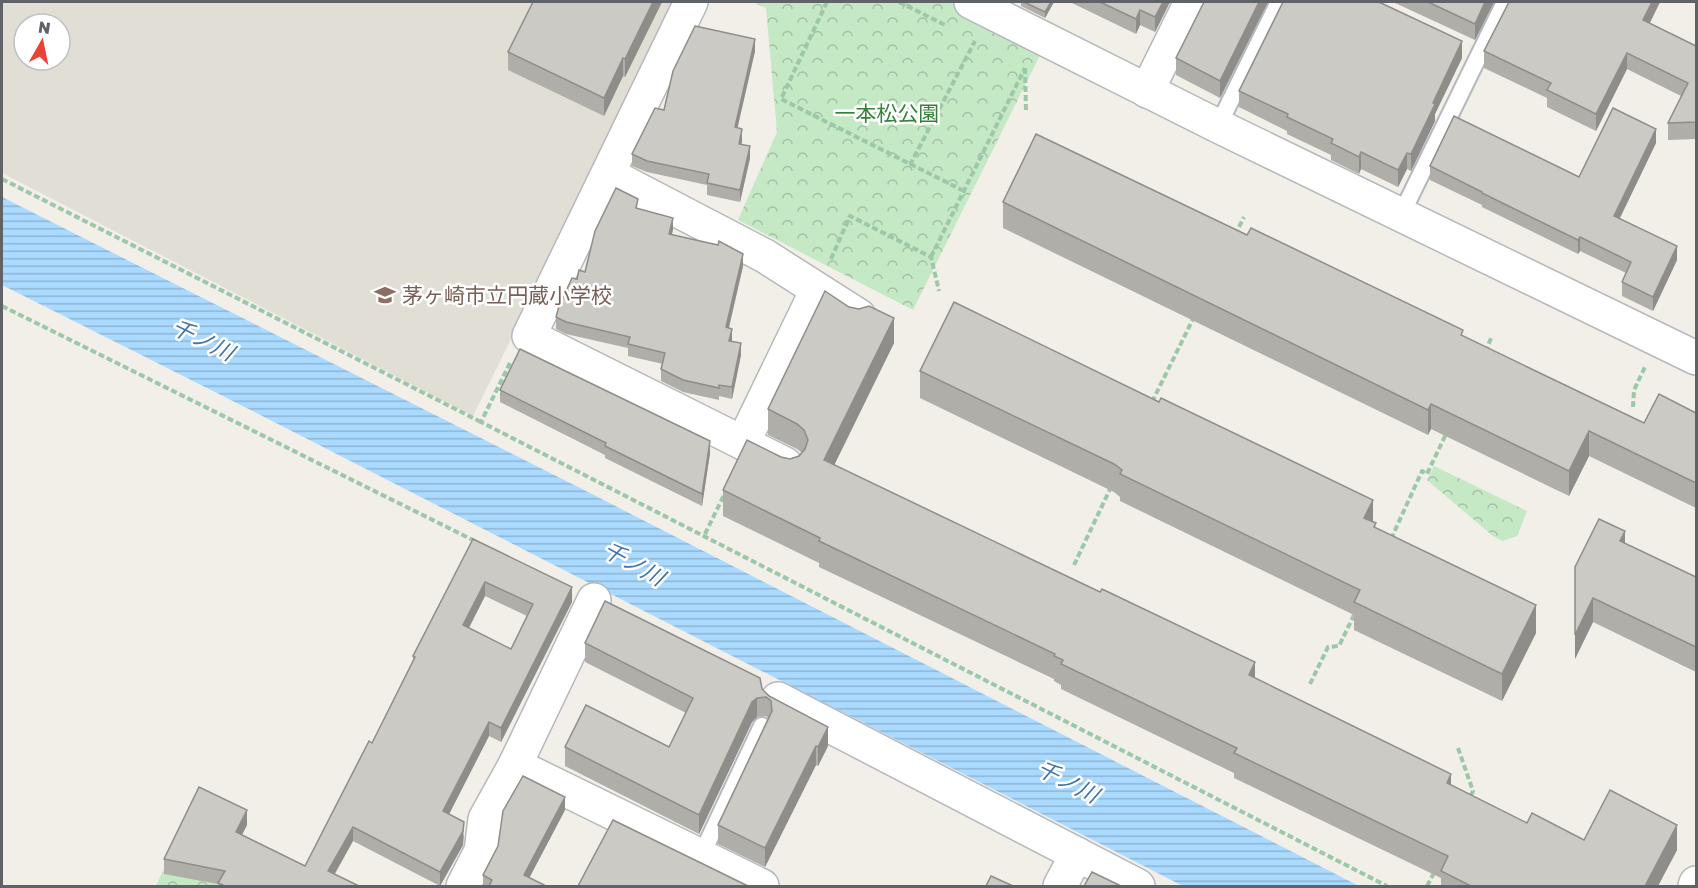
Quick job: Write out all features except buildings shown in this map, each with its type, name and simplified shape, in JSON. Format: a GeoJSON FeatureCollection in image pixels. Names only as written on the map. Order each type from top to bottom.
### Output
{"type":"FeatureCollection","features":[{"type":"Feature","properties":{"kind":"street"},"geometry":{"type":"LineString","coordinates":[[691,2],[529,336],[789,466]]}},
{"type":"Feature","properties":{"kind":"street"},"geometry":{"type":"LineString","coordinates":[[971,2],[1218,126],[1696,358]]}},
{"type":"Feature","properties":{"kind":"street"},"geometry":{"type":"LineString","coordinates":[[1147,91],[1191,2]]}},
{"type":"Feature","properties":{"kind":"street"},"geometry":{"type":"LineString","coordinates":[[608,174],[765,256],[859,316]]}},
{"type":"Feature","properties":{"kind":"street"},"geometry":{"type":"LineString","coordinates":[[745,444],[817,290]]}},
{"type":"Feature","properties":{"kind":"street"},"geometry":{"type":"LineString","coordinates":[[463,886],[481,851],[485,819],[515,765],[594,600]]}},
{"type":"Feature","properties":{"kind":"street"},"geometry":{"type":"LineString","coordinates":[[770,712],[1077,854],[1138,886]]}},
{"type":"Feature","properties":{"kind":"street"},"geometry":{"type":"LineString","coordinates":[[515,765],[762,886]]}},
{"type":"Feature","properties":{"kind":"street"},"geometry":{"type":"LineString","coordinates":[[1060,886],[1077,854]]}},
{"type":"Feature","properties":{"kind":"lane"},"geometry":{"type":"LineString","coordinates":[[1218,126],[1280,2]]}},
{"type":"Feature","properties":{"kind":"lane"},"geometry":{"type":"LineString","coordinates":[[1401,215],[1474,52],[1504,2]]}},
{"type":"Feature","properties":{"kind":"lane"},"geometry":{"type":"LineString","coordinates":[[701,856],[770,712]]}},
{"type":"Feature","properties":{"kind":"path"},"geometry":{"type":"LineString","coordinates":[[827,2],[781,99],[964,191]]}},
{"type":"Feature","properties":{"kind":"path"},"geometry":{"type":"LineString","coordinates":[[910,165],[975,41]]}},
{"type":"Feature","properties":{"kind":"path"},"geometry":{"type":"LineString","coordinates":[[939,291],[931,257],[1025,68],[1026,111]]}},
{"type":"Feature","properties":{"kind":"path"},"geometry":{"type":"LineString","coordinates":[[2,179],[705,535],[1388,886]]}},
{"type":"Feature","properties":{"kind":"path"},"geometry":{"type":"LineString","coordinates":[[817,290],[850,216],[931,257]]}},
{"type":"Feature","properties":{"kind":"path"},"geometry":{"type":"LineString","coordinates":[[1233,238],[1244,217]]}},
{"type":"Feature","properties":{"kind":"path"},"geometry":{"type":"LineString","coordinates":[[2,306],[478,542]]}},
{"type":"Feature","properties":{"kind":"path"},"geometry":{"type":"LineString","coordinates":[[1150,406],[1197,312]]}},
{"type":"Feature","properties":{"kind":"path"},"geometry":{"type":"LineString","coordinates":[[481,422],[520,343],[529,336]]}},
{"type":"Feature","properties":{"kind":"path"},"geometry":{"type":"LineString","coordinates":[[1482,357],[1492,336]]}},
{"type":"Feature","properties":{"kind":"path"},"geometry":{"type":"LineString","coordinates":[[1633,407],[1634,390],[1659,340]]}},
{"type":"Feature","properties":{"kind":"path"},"geometry":{"type":"LineString","coordinates":[[1388,546],[1422,471],[1427,474],[1447,431]]}},
{"type":"Feature","properties":{"kind":"path"},"geometry":{"type":"LineString","coordinates":[[705,535],[745,444]]}},
{"type":"Feature","properties":{"kind":"path"},"geometry":{"type":"LineString","coordinates":[[1074,565],[1114,481]]}},
{"type":"Feature","properties":{"kind":"path"},"geometry":{"type":"LineString","coordinates":[[1310,684],[1328,647],[1339,646],[1358,606]]}},
{"type":"Feature","properties":{"kind":"path"},"geometry":{"type":"LineString","coordinates":[[1458,748],[1473,791],[1468,802]]}},
{"type":"Feature","properties":{"kind":"path"},"geometry":{"type":"LineString","coordinates":[[1427,886],[1437,865]]}},
{"type":"Feature","properties":{"kind":"shaded area","name":"茅ヶ崎市立円蔵小学校"},"geometry":{"type":"Polygon","coordinates":[[[2,2],[677,2],[473,416],[2,173],[2,2]]]}},
{"type":"Feature","properties":{"kind":"green space","name":"一本松公園"},"geometry":{"type":"Polygon","coordinates":[[[753,2],[952,2],[1043,49],[913,310],[738,220],[777,132],[766,8],[753,2]]]}},
{"type":"Feature","properties":{"kind":"green space"},"geometry":{"type":"Polygon","coordinates":[[[1434,466],[1527,511],[1517,536],[1503,541],[1493,536],[1427,480],[1434,466]]]}},
{"type":"Feature","properties":{"kind":"green space"},"geometry":{"type":"Polygon","coordinates":[[[169,858],[227,886],[156,886],[169,858]]]}},
{"type":"Feature","properties":{"kind":"water","name":"千ノ川"},"geometry":{"type":"Polygon","coordinates":[[[2,197],[584,490],[1359,886],[1183,886],[2,285],[2,197]]]}},
{"type":"Feature","properties":{"kind":"place","name":"茅ヶ崎市立円蔵小学校"},"geometry":{"type":"Point","coordinates":[385,295]}}]}
